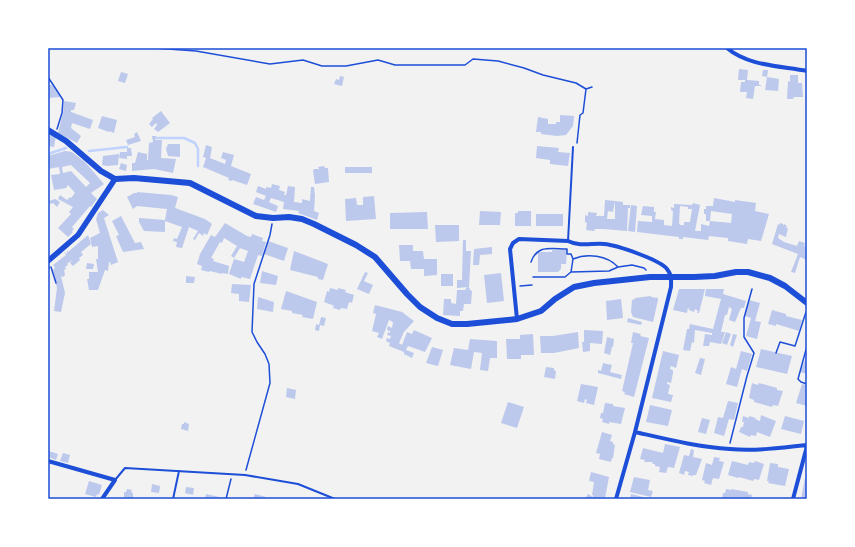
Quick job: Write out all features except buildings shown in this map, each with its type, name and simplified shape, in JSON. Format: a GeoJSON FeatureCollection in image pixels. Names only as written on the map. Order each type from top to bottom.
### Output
{"type":"FeatureCollection","features":[{"type":"Feature","properties":{"kind":"main road"},"geometry":{"type":"LineString","coordinates":[[48,130],[56,134],[82,154],[101,171],[115,179],[134,178],[190,183],[256,216],[273,218],[289,217],[302,219],[314,224],[356,245],[375,257],[420,307],[436,318],[452,324],[517,319],[541,311],[574,287],[594,283],[650,277],[715,276],[736,272],[748,272],[770,278],[785,286],[807,303]]}},
{"type":"Feature","properties":{"kind":"street"},"geometry":{"type":"LineString","coordinates":[[727,48],[758,62],[807,71]]}},
{"type":"Feature","properties":{"kind":"street"},"geometry":{"type":"LineString","coordinates":[[49,264],[78,236],[115,179]]}},
{"type":"Feature","properties":{"kind":"street"},"geometry":{"type":"LineString","coordinates":[[517,319],[510,249],[513,243],[519,239],[568,241],[575,244],[605,244],[627,250],[660,264],[667,269],[672,276],[671,287],[635,432],[616,499]]}},
{"type":"Feature","properties":{"kind":"street"},"geometry":{"type":"LineString","coordinates":[[635,432],[729,449],[755,450],[807,445],[793,499]]}},
{"type":"Feature","properties":{"kind":"street"},"geometry":{"type":"LineString","coordinates":[[48,461],[115,480],[102,499]]}},
{"type":"Feature","properties":{"kind":"lane"},"geometry":{"type":"LineString","coordinates":[[568,241],[575,147]]}},
{"type":"Feature","properties":{"kind":"lane"},"geometry":{"type":"LineString","coordinates":[[115,480],[125,468],[245,475],[298,484],[335,499]]}},
{"type":"Feature","properties":{"kind":"lane"},"geometry":{"type":"LineString","coordinates":[[173,499],[179,471]]}},
{"type":"Feature","properties":{"kind":"path"},"geometry":{"type":"LineString","coordinates":[[154,48],[189,50],[270,64],[303,60],[322,66],[346,66],[378,60],[395,65],[465,65],[473,59],[498,62],[524,68],[543,75],[576,83],[586,89],[592,87]]}},
{"type":"Feature","properties":{"kind":"path"},"geometry":{"type":"LineString","coordinates":[[48,77],[63,100],[62,114],[56,134]]}},
{"type":"Feature","properties":{"kind":"path"},"geometry":{"type":"LineString","coordinates":[[575,147],[580,115],[583,112],[586,89]]}},
{"type":"Feature","properties":{"kind":"path"},"geometry":{"type":"LineString","coordinates":[[245,475],[270,383],[269,364],[252,332],[254,284],[270,235],[273,218]]}},
{"type":"Feature","properties":{"kind":"path"},"geometry":{"type":"LineString","coordinates":[[532,262],[534,254],[539,250],[567,249],[567,254],[571,254],[573,259],[571,272]]}},
{"type":"Feature","properties":{"kind":"path"},"geometry":{"type":"LineString","coordinates":[[573,259],[581,256],[591,256],[613,262],[618,267]]}},
{"type":"Feature","properties":{"kind":"path"},"geometry":{"type":"LineString","coordinates":[[48,271],[49,264]]}},
{"type":"Feature","properties":{"kind":"path"},"geometry":{"type":"LineString","coordinates":[[49,264],[56,283]]}},
{"type":"Feature","properties":{"kind":"path"},"geometry":{"type":"LineString","coordinates":[[533,277],[565,277],[571,272],[609,271],[618,267],[632,265],[644,268],[648,273]]}},
{"type":"Feature","properties":{"kind":"path"},"geometry":{"type":"LineString","coordinates":[[520,286],[532,285]]}},
{"type":"Feature","properties":{"kind":"path"},"geometry":{"type":"LineString","coordinates":[[730,444],[754,353],[744,337],[744,318],[752,289]]}},
{"type":"Feature","properties":{"kind":"path"},"geometry":{"type":"LineString","coordinates":[[776,353],[780,342],[795,346],[806,312]]}},
{"type":"Feature","properties":{"kind":"path"},"geometry":{"type":"LineString","coordinates":[[807,346],[804,352],[805,357],[798,379],[807,384]]}},
{"type":"Feature","properties":{"kind":"path"},"geometry":{"type":"LineString","coordinates":[[226,499],[232,474]]}},
{"type":"Feature","properties":{"kind":"waterway"},"geometry":{"type":"LineString","coordinates":[[155,138],[184,138],[195,143],[198,149],[198,166]]}},
{"type":"Feature","properties":{"kind":"waterway"},"geometry":{"type":"LineString","coordinates":[[89,151],[127,147]]}},
{"type":"Feature","properties":{"kind":"waterway"},"geometry":{"type":"LineString","coordinates":[[48,154],[66,148]]}}]}
